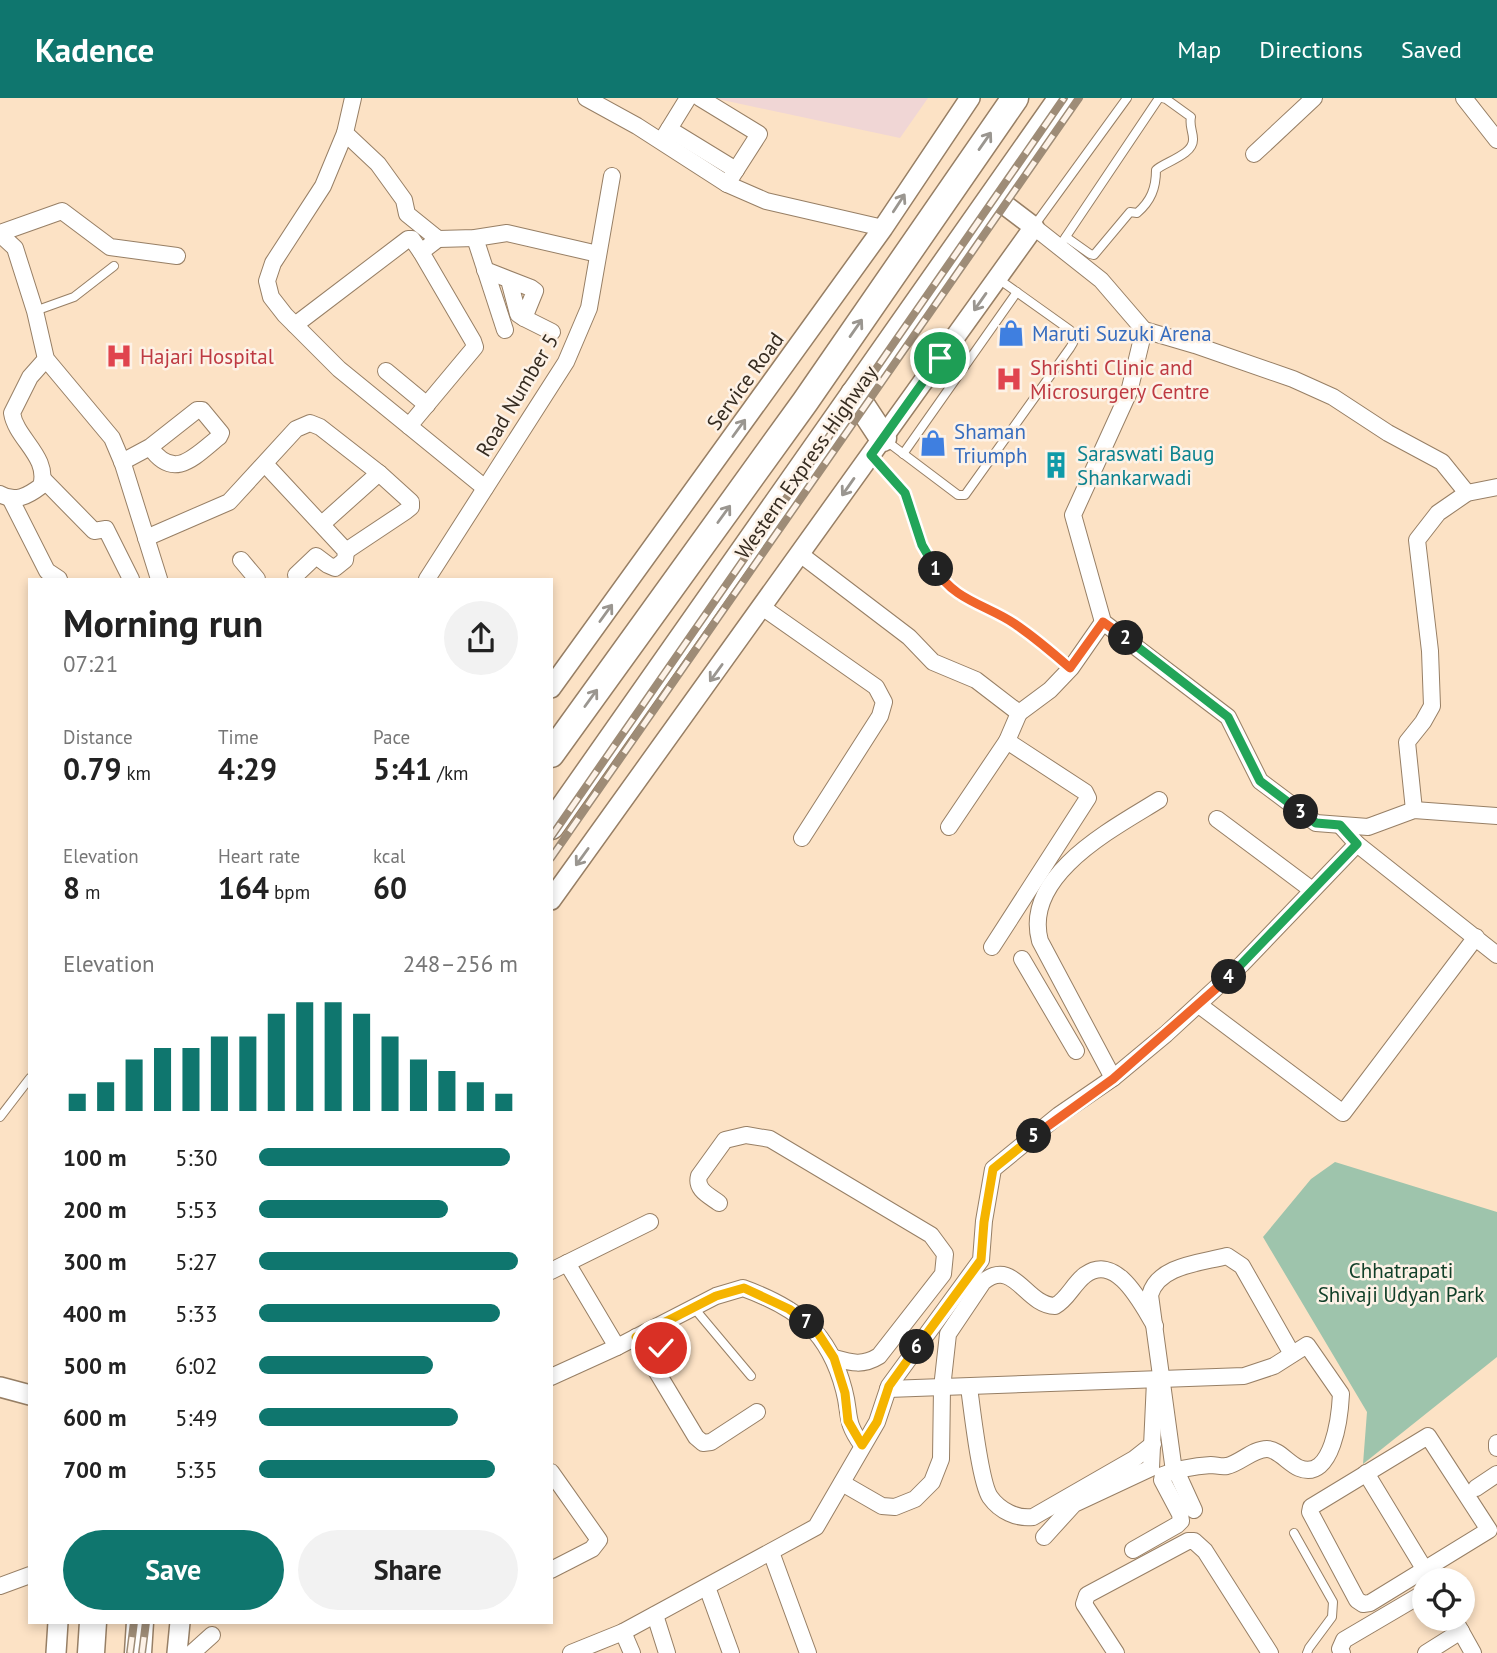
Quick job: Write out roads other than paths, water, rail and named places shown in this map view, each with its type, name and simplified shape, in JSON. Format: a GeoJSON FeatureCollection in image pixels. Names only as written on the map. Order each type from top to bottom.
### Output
{"type":"FeatureCollection","features":[{"type":"Feature","properties":{"kind":"highway","name":"Western Express Highway"},"geometry":{"type":"LineString","coordinates":[[553,751],[805,402],[1014,98]]}},
{"type":"Feature","properties":{"kind":"highway","name":"Western Express Highway"},"geometry":{"type":"LineString","coordinates":[[553,823],[1062,98]]}},
{"type":"Feature","properties":{"kind":"highway"},"geometry":{"type":"LineString","coordinates":[[854,394],[886,449]]}},
{"type":"Feature","properties":{"kind":"highway"},"geometry":{"type":"LineString","coordinates":[[91,1653],[93,1624]]}},
{"type":"Feature","properties":{"kind":"highway"},"geometry":{"type":"LineString","coordinates":[[138,1653],[140,1624]]}},
{"type":"Feature","properties":{"kind":"street"},"geometry":{"type":"LineString","coordinates":[[353,98],[345,133],[323,186],[273,263],[267,281],[271,297],[339,369],[485,488]]}},
{"type":"Feature","properties":{"kind":"street"},"geometry":{"type":"LineString","coordinates":[[586,98],[665,135],[766,201],[883,228]]}},
{"type":"Feature","properties":{"kind":"street"},"geometry":{"type":"LineString","coordinates":[[665,135],[688,98]]}},
{"type":"Feature","properties":{"kind":"street"},"geometry":{"type":"LineString","coordinates":[[700,98],[758,132],[732,177]]}},
{"type":"Feature","properties":{"kind":"street","name":"Service Road"},"geometry":{"type":"LineString","coordinates":[[553,685],[883,228],[970,98]]}},
{"type":"Feature","properties":{"kind":"street"},"geometry":{"type":"LineString","coordinates":[[1254,154],[1314,98]]}},
{"type":"Feature","properties":{"kind":"street"},"geometry":{"type":"LineString","coordinates":[[1464,98],[1497,140]]}},
{"type":"Feature","properties":{"kind":"street"},"geometry":{"type":"LineString","coordinates":[[345,133],[377,164],[404,201],[407,214],[438,239]]}},
{"type":"Feature","properties":{"kind":"street","name":"Road Number 5"},"geometry":{"type":"LineString","coordinates":[[429,578],[566,362],[589,308],[612,176]]}},
{"type":"Feature","properties":{"kind":"street"},"geometry":{"type":"LineString","coordinates":[[993,196],[1034,227],[1063,242],[1101,280],[1144,330],[1293,379],[1334,397],[1388,433],[1442,462],[1467,493]]}},
{"type":"Feature","properties":{"kind":"street"},"geometry":{"type":"LineString","coordinates":[[159,578],[112,438],[46,359],[35,311],[15,248],[0,234],[62,211],[110,247],[177,256]]}},
{"type":"Feature","properties":{"kind":"street"},"geometry":{"type":"LineString","coordinates":[[553,897],[800,554],[886,449],[997,278],[1034,227]]}},
{"type":"Feature","properties":{"kind":"street"},"geometry":{"type":"LineString","coordinates":[[421,252],[438,239],[475,238],[507,233],[598,254]]}},
{"type":"Feature","properties":{"kind":"street"},"geometry":{"type":"LineString","coordinates":[[475,238],[505,330]]}},
{"type":"Feature","properties":{"kind":"street"},"geometry":{"type":"LineString","coordinates":[[295,325],[406,240],[412,239],[475,344],[472,354],[409,426]]}},
{"type":"Feature","properties":{"kind":"street"},"geometry":{"type":"LineString","coordinates":[[485,270],[535,291],[524,318],[552,332]]}},
{"type":"Feature","properties":{"kind":"street"},"geometry":{"type":"LineString","coordinates":[[1144,330],[1129,392],[1073,515],[1103,622],[1228,717],[1260,781],[1316,823],[1368,827],[1414,810],[1497,816]]}},
{"type":"Feature","properties":{"kind":"street"},"geometry":{"type":"LineString","coordinates":[[46,359],[30,377],[13,405],[6,424],[42,467],[43,479],[38,489],[6,497],[47,571],[58,578]]}},
{"type":"Feature","properties":{"kind":"street"},"geometry":{"type":"LineString","coordinates":[[386,371],[427,405]]}},
{"type":"Feature","properties":{"kind":"street"},"geometry":{"type":"LineString","coordinates":[[146,538],[222,507],[296,429],[310,423],[320,427],[379,473],[411,502],[411,507],[346,551]]}},
{"type":"Feature","properties":{"kind":"street"},"geometry":{"type":"LineString","coordinates":[[122,462],[150,447]]}},
{"type":"Feature","properties":{"kind":"street"},"geometry":{"type":"LineString","coordinates":[[265,464],[346,551],[345,560],[335,568],[316,556],[296,575]]}},
{"type":"Feature","properties":{"kind":"street"},"geometry":{"type":"LineString","coordinates":[[322,524],[379,473]]}},
{"type":"Feature","properties":{"kind":"street"},"geometry":{"type":"LineString","coordinates":[[43,479],[95,532],[106,528],[128,573],[152,556]]}},
{"type":"Feature","properties":{"kind":"street"},"geometry":{"type":"LineString","coordinates":[[1414,810],[1407,743],[1432,706],[1430,651],[1417,540],[1438,513],[1467,493],[1497,487]]}},
{"type":"Feature","properties":{"kind":"street"},"geometry":{"type":"LineString","coordinates":[[800,554],[909,638],[933,662],[976,680],[1019,713]]}},
{"type":"Feature","properties":{"kind":"street"},"geometry":{"type":"LineString","coordinates":[[241,560],[256,578]]}},
{"type":"Feature","properties":{"kind":"street"},"geometry":{"type":"LineString","coordinates":[[762,607],[876,687],[884,702],[880,716],[802,838]]}},
{"type":"Feature","properties":{"kind":"street"},"geometry":{"type":"LineString","coordinates":[[949,827],[1006,741],[1019,713],[1050,690],[1070,668],[1103,622]]}},
{"type":"Feature","properties":{"kind":"street"},"geometry":{"type":"LineString","coordinates":[[992,947],[1088,799],[1085,792],[1006,741]]}},
{"type":"Feature","properties":{"kind":"street"},"geometry":{"type":"LineString","coordinates":[[1113,1079],[1040,941],[1036,927],[1045,897],[1058,874],[1073,857],[1158,800]]}},
{"type":"Feature","properties":{"kind":"street"},"geometry":{"type":"LineString","coordinates":[[1217,819],[1312,890]]}},
{"type":"Feature","properties":{"kind":"street"},"geometry":{"type":"LineString","coordinates":[[1340,825],[1357,844],[1497,955]]}},
{"type":"Feature","properties":{"kind":"street"},"geometry":{"type":"LineString","coordinates":[[571,1653],[623,1632],[816,1527],[877,1422],[888,1389],[981,1260],[993,1169],[1059,1115],[1113,1079],[1199,1004],[1242,964],[1357,844]]}},
{"type":"Feature","properties":{"kind":"street"},"geometry":{"type":"LineString","coordinates":[[1199,1004],[1343,1113],[1476,937]]}},
{"type":"Feature","properties":{"kind":"street"},"geometry":{"type":"LineString","coordinates":[[1022,959],[1076,1051]]}},
{"type":"Feature","properties":{"kind":"street"},"geometry":{"type":"LineString","coordinates":[[1048,1003],[1067,992]]}},
{"type":"Feature","properties":{"kind":"street"},"geometry":{"type":"LineString","coordinates":[[719,1203],[700,1189],[697,1182],[725,1140],[746,1135],[770,1139],[931,1235],[945,1254],[943,1274],[887,1346],[867,1364],[834,1358]]}},
{"type":"Feature","properties":{"kind":"street"},"geometry":{"type":"LineString","coordinates":[[553,1270],[650,1222]]}},
{"type":"Feature","properties":{"kind":"street"},"geometry":{"type":"LineString","coordinates":[[1194,1510],[1175,1471],[1159,1381],[1150,1295],[1155,1282],[1166,1272],[1227,1256],[1242,1266],[1292,1354]]}},
{"type":"Feature","properties":{"kind":"street"},"geometry":{"type":"LineString","coordinates":[[567,1263],[617,1347]]}},
{"type":"Feature","properties":{"kind":"street"},"geometry":{"type":"LineString","coordinates":[[842,1483],[882,1506],[895,1507],[906,1504],[932,1482],[941,1459],[942,1388],[948,1334],[983,1282],[994,1275],[1007,1275],[1038,1302],[1055,1306],[1085,1275],[1097,1269],[1107,1270],[1124,1280],[1155,1326]]}},
{"type":"Feature","properties":{"kind":"street"},"geometry":{"type":"LineString","coordinates":[[553,1376],[617,1347],[716,1296],[744,1288],[789,1309],[816,1330],[834,1358],[845,1393],[848,1421],[862,1445]]}},
{"type":"Feature","properties":{"kind":"street"},"geometry":{"type":"LineString","coordinates":[[636,1337],[696,1437],[703,1443],[711,1442],[757,1412]]}},
{"type":"Feature","properties":{"kind":"street"},"geometry":{"type":"LineString","coordinates":[[650,1360],[676,1337]]}},
{"type":"Feature","properties":{"kind":"street"},"geometry":{"type":"LineString","coordinates":[[888,1389],[1244,1376],[1274,1366],[1307,1345],[1340,1391],[1341,1397],[1332,1445],[1326,1461],[1315,1468],[1305,1470],[1264,1449],[1228,1465],[1209,1465],[1163,1475],[1161,1479],[1180,1514],[1180,1523],[1133,1550]]}},
{"type":"Feature","properties":{"kind":"street"},"geometry":{"type":"LineString","coordinates":[[1044,1537],[1074,1504],[1149,1470],[1153,1463],[1159,1381]]}},
{"type":"Feature","properties":{"kind":"street"},"geometry":{"type":"LineString","coordinates":[[0,1387],[28,1394]]}},
{"type":"Feature","properties":{"kind":"street"},"geometry":{"type":"LineString","coordinates":[[969,1387],[986,1487],[997,1504],[1020,1517],[1033,1517],[1134,1459],[1153,1444]]}},
{"type":"Feature","properties":{"kind":"street"},"geometry":{"type":"LineString","coordinates":[[1437,1428],[1497,1521]]}},
{"type":"Feature","properties":{"kind":"street"},"geometry":{"type":"LineString","coordinates":[[1412,1582],[1366,1604],[1357,1600],[1310,1510],[1315,1504],[1428,1436],[1488,1528],[1486,1533],[1438,1568]]}},
{"type":"Feature","properties":{"kind":"street"},"geometry":{"type":"LineString","coordinates":[[1366,1473],[1424,1568]]}},
{"type":"Feature","properties":{"kind":"street"},"geometry":{"type":"LineString","coordinates":[[1476,1488],[1497,1474]]}},
{"type":"Feature","properties":{"kind":"street"},"geometry":{"type":"LineString","coordinates":[[553,1475],[599,1540],[592,1549],[553,1569]]}},
{"type":"Feature","properties":{"kind":"street"},"geometry":{"type":"LineString","coordinates":[[1116,1653],[1084,1604],[1087,1595],[1188,1541],[1194,1541],[1205,1551],[1270,1653]]}},
{"type":"Feature","properties":{"kind":"street"},"geometry":{"type":"LineString","coordinates":[[772,1552],[808,1653]]}},
{"type":"Feature","properties":{"kind":"street"},"geometry":{"type":"LineString","coordinates":[[0,1586],[28,1576]]}},
{"type":"Feature","properties":{"kind":"street"},"geometry":{"type":"LineString","coordinates":[[707,1587],[731,1653]]}},
{"type":"Feature","properties":{"kind":"street"},"geometry":{"type":"LineString","coordinates":[[1342,1653],[1340,1649],[1344,1640],[1412,1600]]}},
{"type":"Feature","properties":{"kind":"street"},"geometry":{"type":"LineString","coordinates":[[654,1615],[667,1653]]}},
{"type":"Feature","properties":{"kind":"street"},"geometry":{"type":"LineString","coordinates":[[56,1653],[58,1624]]}},
{"type":"Feature","properties":{"kind":"street"},"geometry":{"type":"LineString","coordinates":[[177,1653],[180,1624]]}},
{"type":"Feature","properties":{"kind":"street"},"geometry":{"type":"LineString","coordinates":[[1426,1653],[1454,1631]]}},
{"type":"Feature","properties":{"kind":"street"},"geometry":{"type":"LineString","coordinates":[[1457,1631],[1473,1653]]}},
{"type":"Feature","properties":{"kind":"street"},"geometry":{"type":"LineString","coordinates":[[623,1632],[632,1653]]}},
{"type":"Feature","properties":{"kind":"street"},"geometry":{"type":"LineString","coordinates":[[192,1653],[212,1635]]}},
{"type":"Feature","properties":{"kind":"lane"},"geometry":{"type":"LineString","coordinates":[[1034,227],[1126,98]]}},
{"type":"Feature","properties":{"kind":"lane"},"geometry":{"type":"LineString","coordinates":[[1161,98],[1191,117],[1189,126],[1193,143],[1173,162],[1162,164],[1156,170],[1157,186],[1144,207],[1137,213],[1130,212],[1094,255],[1063,242],[1161,98]]}},
{"type":"Feature","properties":{"kind":"lane"},"geometry":{"type":"LineString","coordinates":[[35,311],[74,296],[114,266]]}},
{"type":"Feature","properties":{"kind":"lane"},"geometry":{"type":"LineString","coordinates":[[886,449],[958,495],[965,495],[1073,343],[1073,335],[1065,326],[997,278]]}},
{"type":"Feature","properties":{"kind":"lane"},"geometry":{"type":"LineString","coordinates":[[886,449],[1017,292]]}},
{"type":"Feature","properties":{"kind":"lane"},"geometry":{"type":"LineString","coordinates":[[886,449],[905,493],[922,545],[940,577],[960,596],[1013,622],[1070,668]]}},
{"type":"Feature","properties":{"kind":"lane"},"geometry":{"type":"LineString","coordinates":[[0,1118],[28,1082]]}},
{"type":"Feature","properties":{"kind":"lane"},"geometry":{"type":"LineString","coordinates":[[694,1308],[751,1376]]}},
{"type":"Feature","properties":{"kind":"lane"},"geometry":{"type":"LineString","coordinates":[[1294,1533],[1333,1602],[1332,1617],[1307,1653]]}},
{"type":"Feature","properties":{"kind":"railway"},"geometry":{"type":"LineString","coordinates":[[553,834],[1064,98]]}},
{"type":"Feature","properties":{"kind":"railway"},"geometry":{"type":"LineString","coordinates":[[553,855],[1079,98]]}},
{"type":"Feature","properties":{"kind":"railway"},"geometry":{"type":"LineString","coordinates":[[130,1653],[134,1624]]}},
{"type":"Feature","properties":{"kind":"railway"},"geometry":{"type":"LineString","coordinates":[[142,1653],[146,1624]]}},
{"type":"Feature","properties":{"kind":"place","name":"Maruti Suzuki Arena"},"geometry":{"type":"Point","coordinates":[1011,333]}},
{"type":"Feature","properties":{"kind":"place","name":"Hajari Hospital"},"geometry":{"type":"Point","coordinates":[119,356]}},
{"type":"Feature","properties":{"kind":"place","name":"Shrishti Clinic and Microsurgery Centre"},"geometry":{"type":"Point","coordinates":[1009,379]}},
{"type":"Feature","properties":{"kind":"place","name":"Shaman Triumph"},"geometry":{"type":"Point","coordinates":[933,443]}},
{"type":"Feature","properties":{"kind":"place","name":"Saraswati Baug Shankarwadi"},"geometry":{"type":"Point","coordinates":[1056,465]}},
{"type":"Feature","properties":{"kind":"park label","name":"Chhatrapati Shivaji Udyan Park"},"geometry":{"type":"Point","coordinates":[1401,1282]}}]}
